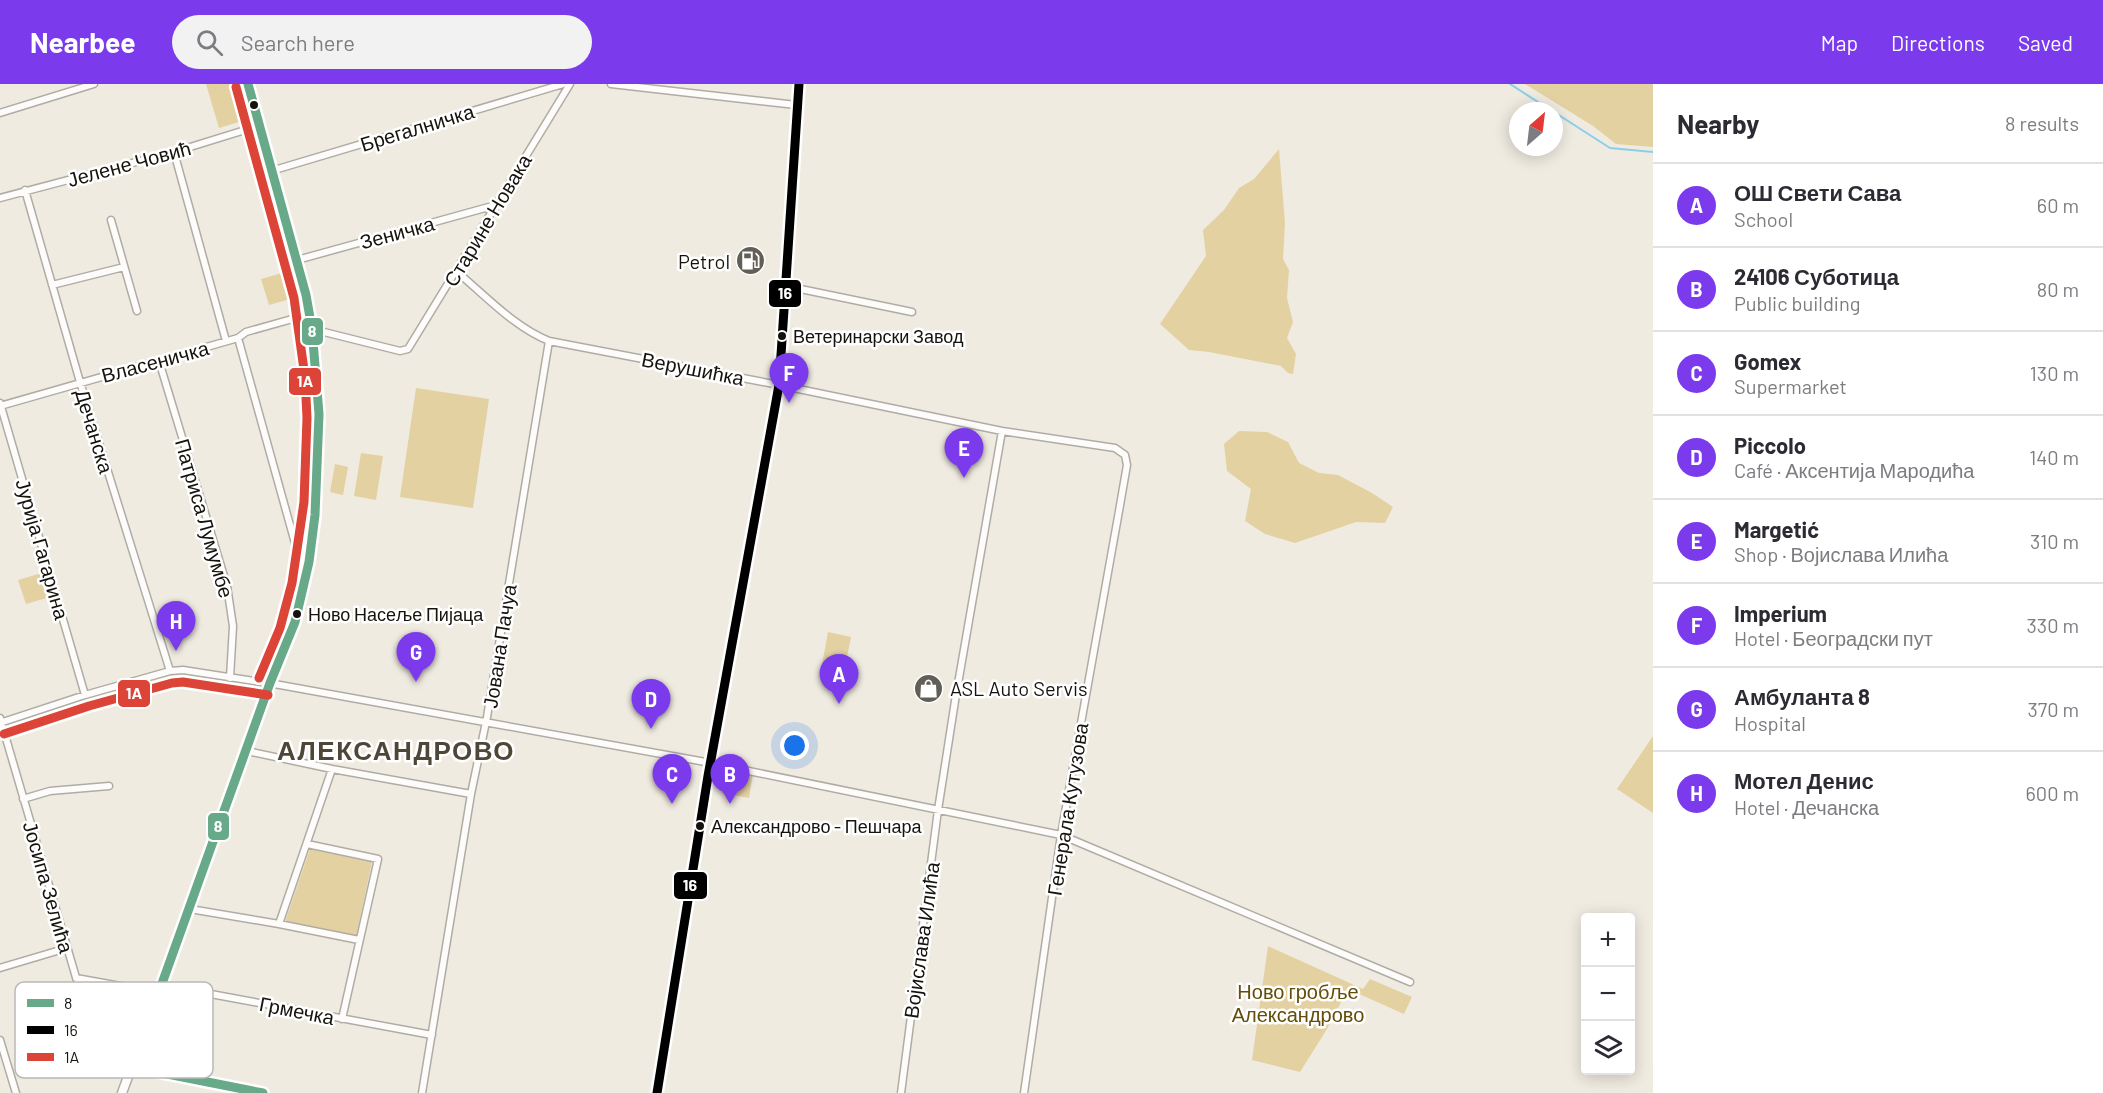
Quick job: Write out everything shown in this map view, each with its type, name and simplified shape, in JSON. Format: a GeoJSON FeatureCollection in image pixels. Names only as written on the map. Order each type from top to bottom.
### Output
{"type":"FeatureCollection","features":[{"type":"Feature","properties":{"kind":"street"},"geometry":{"type":"LineString","coordinates":[[0,113],[94,84]]}},
{"type":"Feature","properties":{"kind":"street"},"geometry":{"type":"LineString","coordinates":[[163,982],[270,683],[295,622],[309,562],[315,515],[319,414],[310,314],[248,84]]}},
{"type":"Feature","properties":{"kind":"street","name":"Брегалничка"},"geometry":{"type":"LineString","coordinates":[[271,171],[563,84]]}},
{"type":"Feature","properties":{"kind":"street","name":"Старине Новака"},"geometry":{"type":"LineString","coordinates":[[312,329],[400,351],[409,348],[570,84]]}},
{"type":"Feature","properties":{"kind":"street"},"geometry":{"type":"LineString","coordinates":[[611,84],[796,105]]}},
{"type":"Feature","properties":{"kind":"street"},"geometry":{"type":"LineString","coordinates":[[657,1093],[710,763],[779,385],[799,84]]}},
{"type":"Feature","properties":{"kind":"street","name":"Јелене Човић"},"geometry":{"type":"LineString","coordinates":[[0,198],[174,152],[258,126]]}},
{"type":"Feature","properties":{"kind":"street"},"geometry":{"type":"LineString","coordinates":[[174,152],[226,341]]}},
{"type":"Feature","properties":{"kind":"street","name":"Дечанска"},"geometry":{"type":"LineString","coordinates":[[25,190],[80,382],[170,671]]}},
{"type":"Feature","properties":{"kind":"street","name":"Зеничка"},"geometry":{"type":"LineString","coordinates":[[297,260],[496,205]]}},
{"type":"Feature","properties":{"kind":"street"},"geometry":{"type":"LineString","coordinates":[[111,220],[137,311]]}},
{"type":"Feature","properties":{"kind":"street"},"geometry":{"type":"LineString","coordinates":[[52,285],[124,267]]}},
{"type":"Feature","properties":{"kind":"street","name":"Верушићка"},"geometry":{"type":"LineString","coordinates":[[457,272],[521,326],[549,341],[1002,431],[1115,448],[1125,455]]}},
{"type":"Feature","properties":{"kind":"street"},"geometry":{"type":"LineString","coordinates":[[786,286],[912,312]]}},
{"type":"Feature","properties":{"kind":"street","name":"Власеничка"},"geometry":{"type":"LineString","coordinates":[[0,405],[238,338],[246,332],[310,314]]}},
{"type":"Feature","properties":{"kind":"street"},"geometry":{"type":"LineString","coordinates":[[238,338],[300,561],[309,562]]}},
{"type":"Feature","properties":{"kind":"street","name":"Јована Пачуа"},"geometry":{"type":"LineString","coordinates":[[422,1093],[549,341]]}},
{"type":"Feature","properties":{"kind":"street","name":"Патриса Лумумбе"},"geometry":{"type":"LineString","coordinates":[[159,361],[228,594],[233,626],[230,678]]}},
{"type":"Feature","properties":{"kind":"street","name":"Јурија Гагарина"},"geometry":{"type":"LineString","coordinates":[[0,405],[85,695]]}},
{"type":"Feature","properties":{"kind":"street","name":"Војислава Илића"},"geometry":{"type":"LineString","coordinates":[[901,1093],[938,810],[1002,431]]}},
{"type":"Feature","properties":{"kind":"street","name":"Генерала Кутузова"},"geometry":{"type":"LineString","coordinates":[[1024,1093],[1061,835],[1127,465],[1125,455]]}},
{"type":"Feature","properties":{"kind":"street"},"geometry":{"type":"LineString","coordinates":[[0,721],[170,671],[183,670],[270,683],[710,763],[1061,835],[1410,982]]}},
{"type":"Feature","properties":{"kind":"street","name":"Јосипа Зелића"},"geometry":{"type":"LineString","coordinates":[[0,721],[77,982]]}},
{"type":"Feature","properties":{"kind":"street"},"geometry":{"type":"LineString","coordinates":[[247,751],[471,794]]}},
{"type":"Feature","properties":{"kind":"street"},"geometry":{"type":"LineString","coordinates":[[279,924],[332,769]]}},
{"type":"Feature","properties":{"kind":"street"},"geometry":{"type":"LineString","coordinates":[[23,799],[50,791],[109,786]]}},
{"type":"Feature","properties":{"kind":"street"},"geometry":{"type":"LineString","coordinates":[[307,844],[378,859],[342,1019]]}},
{"type":"Feature","properties":{"kind":"street"},"geometry":{"type":"LineString","coordinates":[[190,909],[360,940]]}},
{"type":"Feature","properties":{"kind":"street"},"geometry":{"type":"LineString","coordinates":[[0,968],[67,948]]}},
{"type":"Feature","properties":{"kind":"street"},"geometry":{"type":"LineString","coordinates":[[76,978],[107,982]]}},
{"type":"Feature","properties":{"kind":"street","name":"Грмечка"},"geometry":{"type":"LineString","coordinates":[[213,998],[432,1035]]}},
{"type":"Feature","properties":{"kind":"street"},"geometry":{"type":"LineString","coordinates":[[0,1040],[16,1093]]}},
{"type":"Feature","properties":{"kind":"street"},"geometry":{"type":"LineString","coordinates":[[122,1093],[128,1078]]}},
{"type":"Feature","properties":{"kind":"street"},"geometry":{"type":"LineString","coordinates":[[187,1078],[263,1093]]}},
{"type":"Feature","properties":{"kind":"green space"},"geometry":{"type":"Polygon","coordinates":[[[206,84],[239,84],[249,119],[219,128],[206,84]]]}},
{"type":"Feature","properties":{"kind":"green space"},"geometry":{"type":"Polygon","coordinates":[[[1525,84],[1653,84],[1653,147],[1616,144],[1563,107],[1563,102],[1554,102],[1525,84]]]}},
{"type":"Feature","properties":{"kind":"green space"},"geometry":{"type":"Polygon","coordinates":[[[1279,149],[1285,223],[1283,259],[1289,270],[1287,298],[1293,322],[1287,338],[1296,354],[1293,374],[1288,373],[1281,366],[1189,350],[1160,324],[1206,256],[1203,230],[1224,210],[1239,188],[1254,179],[1279,149]]]}},
{"type":"Feature","properties":{"kind":"green space"},"geometry":{"type":"Polygon","coordinates":[[[282,273],[290,299],[269,305],[261,279],[282,273]]]}},
{"type":"Feature","properties":{"kind":"green space"},"geometry":{"type":"Polygon","coordinates":[[[416,388],[489,399],[473,508],[400,497],[416,388]]]}},
{"type":"Feature","properties":{"kind":"green space"},"geometry":{"type":"Polygon","coordinates":[[[1239,431],[1267,432],[1288,442],[1299,463],[1319,473],[1338,475],[1372,493],[1393,507],[1385,523],[1356,522],[1295,543],[1265,534],[1245,521],[1251,489],[1227,471],[1224,444],[1239,431]]]}},
{"type":"Feature","properties":{"kind":"green space"},"geometry":{"type":"Polygon","coordinates":[[[361,453],[383,456],[376,500],[354,496],[361,453]]]}},
{"type":"Feature","properties":{"kind":"green space"},"geometry":{"type":"Polygon","coordinates":[[[335,464],[348,467],[343,495],[330,492],[335,464]]]}},
{"type":"Feature","properties":{"kind":"green space"},"geometry":{"type":"Polygon","coordinates":[[[42,573],[50,597],[26,604],[18,580],[42,573]]]}},
{"type":"Feature","properties":{"kind":"green space"},"geometry":{"type":"Polygon","coordinates":[[[828,632],[851,637],[846,662],[850,663],[847,680],[820,675],[828,632]]]}},
{"type":"Feature","properties":{"kind":"green space"},"geometry":{"type":"Polygon","coordinates":[[[1653,736],[1653,813],[1617,789],[1653,736]]]}},
{"type":"Feature","properties":{"kind":"green space"},"geometry":{"type":"Polygon","coordinates":[[[726,769],[753,773],[749,798],[722,793],[726,769]]]}},
{"type":"Feature","properties":{"kind":"green space"},"geometry":{"type":"Polygon","coordinates":[[[310,849],[372,862],[356,937],[285,922],[310,849]]]}},
{"type":"Feature","properties":{"kind":"green space","name":"Ново гробље Александрово"},"geometry":{"type":"Polygon","coordinates":[[[1268,946],[1363,989],[1370,979],[1412,997],[1404,1014],[1348,989],[1327,1029],[1300,1072],[1252,1060],[1268,946]]]}},
{"type":"Feature","properties":{"kind":"waterway"},"geometry":{"type":"LineString","coordinates":[[1510,84],[1538,102]]}},
{"type":"Feature","properties":{"kind":"waterway"},"geometry":{"type":"LineString","coordinates":[[1563,118],[1610,148],[1653,152]]}},
{"type":"Feature","properties":{"kind":"transit line","name":"8"},"geometry":{"type":"LineString","coordinates":[[163,982],[270,683],[295,622],[309,562],[315,515],[319,414],[312,329],[306,295],[248,84]]}},
{"type":"Feature","properties":{"kind":"transit line","name":"16"},"geometry":{"type":"LineString","coordinates":[[657,1093],[708,776],[779,385],[799,84]]}},
{"type":"Feature","properties":{"kind":"transit line","name":"1A"},"geometry":{"type":"LineString","coordinates":[[236,87],[294,298],[305,377],[307,418],[304,502],[292,583],[280,628],[259,678]]}},
{"type":"Feature","properties":{"kind":"transit line","name":"1A"},"geometry":{"type":"LineString","coordinates":[[4,734],[89,706],[172,683],[183,682],[268,695]]}},
{"type":"Feature","properties":{"kind":"transit line","name":"8"},"geometry":{"type":"LineString","coordinates":[[187,1078],[263,1093]]}},
{"type":"Feature","properties":{"kind":"place","name":"Petrol"},"geometry":{"type":"Point","coordinates":[751,261]}},
{"type":"Feature","properties":{"kind":"place","name":"Ветеринарски Завод"},"geometry":{"type":"Point","coordinates":[782,336]}},
{"type":"Feature","properties":{"kind":"place","name":"Imperium"},"geometry":{"type":"Point","coordinates":[789,403]}},
{"type":"Feature","properties":{"kind":"place","name":"Margetić"},"geometry":{"type":"Point","coordinates":[964,478]}},
{"type":"Feature","properties":{"kind":"place","name":"Ново Насеље Пијаца"},"geometry":{"type":"Point","coordinates":[297,614]}},
{"type":"Feature","properties":{"kind":"place","name":"Мотел Денис"},"geometry":{"type":"Point","coordinates":[176,651]}},
{"type":"Feature","properties":{"kind":"place","name":"Амбуланта 8"},"geometry":{"type":"Point","coordinates":[416,682]}},
{"type":"Feature","properties":{"kind":"place","name":"ASL Auto Servis"},"geometry":{"type":"Point","coordinates":[929,688]}},
{"type":"Feature","properties":{"kind":"place","name":"ОШ Свети Сава"},"geometry":{"type":"Point","coordinates":[839,704]}},
{"type":"Feature","properties":{"kind":"place","name":"Piccolo"},"geometry":{"type":"Point","coordinates":[651,729]}},
{"type":"Feature","properties":{"kind":"place","name":"Gomex"},"geometry":{"type":"Point","coordinates":[672,804]}},
{"type":"Feature","properties":{"kind":"place","name":"24106 Суботица"},"geometry":{"type":"Point","coordinates":[730,804]}},
{"type":"Feature","properties":{"kind":"place","name":"Александрово - Пешчара"},"geometry":{"type":"Point","coordinates":[700,826]}},
{"type":"Feature","properties":{"kind":"district","name":"АЛЕКСАНДРОВО"},"geometry":{"type":"Point","coordinates":[396,749]}}]}
